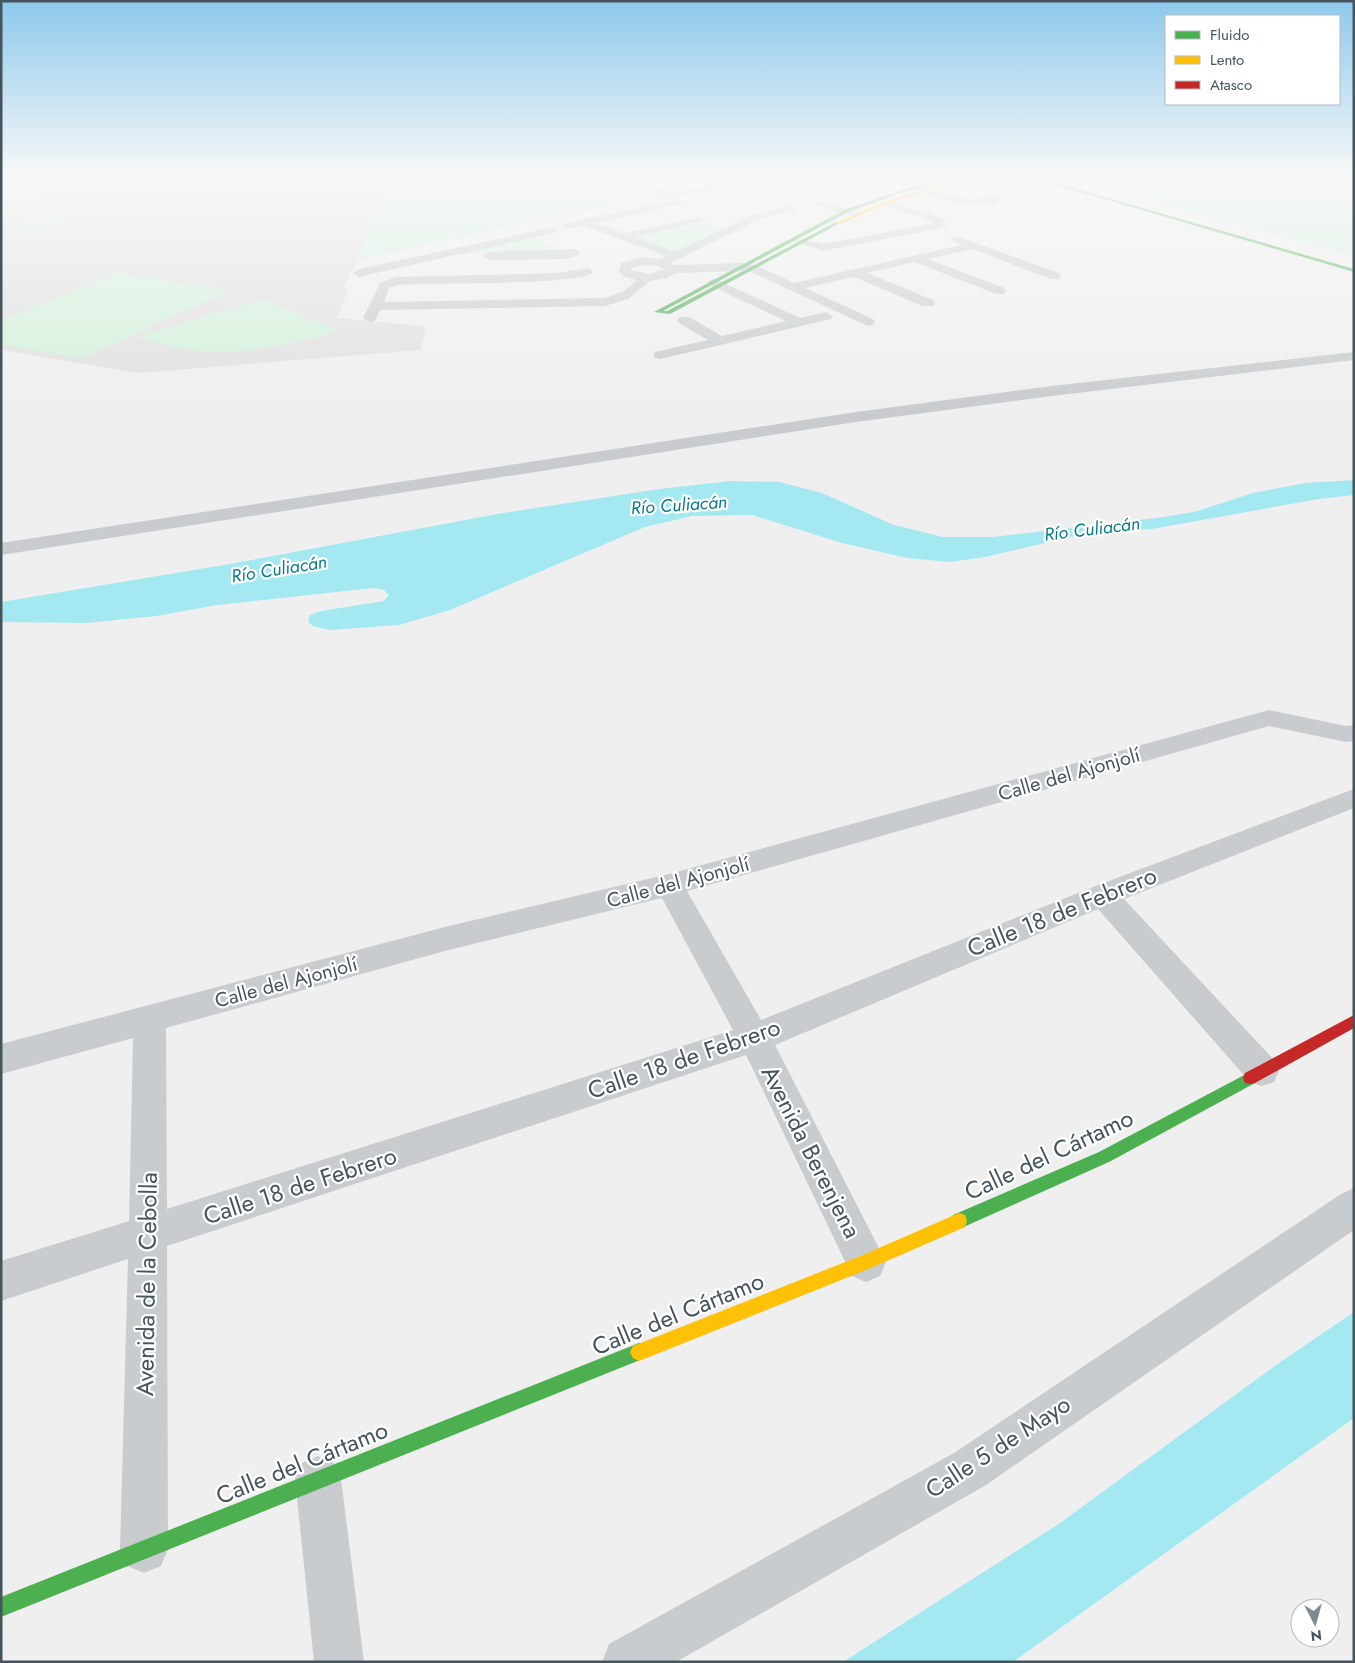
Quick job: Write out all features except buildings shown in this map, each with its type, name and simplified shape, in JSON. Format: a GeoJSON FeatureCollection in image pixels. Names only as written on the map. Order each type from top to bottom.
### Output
{"type":"FeatureCollection","features":[{"type":"Feature","properties":{"kind":"street"},"geometry":{"type":"LineString","coordinates":[[359,272],[446,254]]}},
{"type":"Feature","properties":{"kind":"street"},"geometry":{"type":"LineString","coordinates":[[436,256],[574,254],[623,272],[667,274],[666,260]]}},
{"type":"Feature","properties":{"kind":"street"},"geometry":{"type":"LineString","coordinates":[[654,254],[666,260]]}},
{"type":"Feature","properties":{"kind":"street"},"geometry":{"type":"LineString","coordinates":[[666,260],[679,254]]}},
{"type":"Feature","properties":{"kind":"street"},"geometry":{"type":"LineString","coordinates":[[747,268],[774,254]]}},
{"type":"Feature","properties":{"kind":"street"},"geometry":{"type":"LineString","coordinates":[[717,283],[672,311],[658,312],[658,310],[777,254]]}},
{"type":"Feature","properties":{"kind":"street"},"geometry":{"type":"LineString","coordinates":[[793,287],[936,254]]}},
{"type":"Feature","properties":{"kind":"street"},"geometry":{"type":"LineString","coordinates":[[996,254],[1055,276]]}},
{"type":"Feature","properties":{"kind":"street"},"geometry":{"type":"LineString","coordinates":[[1294,254],[1354,271]]}},
{"type":"Feature","properties":{"kind":"street"},"geometry":{"type":"LineString","coordinates":[[1318,254],[1354,264]]}},
{"type":"Feature","properties":{"kind":"street"},"geometry":{"type":"LineString","coordinates":[[917,258],[1000,291]]}},
{"type":"Feature","properties":{"kind":"street"},"geometry":{"type":"LineString","coordinates":[[623,272],[630,264],[666,260],[747,268],[868,322]]}},
{"type":"Feature","properties":{"kind":"street"},"geometry":{"type":"LineString","coordinates":[[370,318],[384,286],[396,281],[556,277],[588,272]]}},
{"type":"Feature","properties":{"kind":"street"},"geometry":{"type":"LineString","coordinates":[[375,306],[605,302],[635,290],[623,272]]}},
{"type":"Feature","properties":{"kind":"street"},"geometry":{"type":"LineString","coordinates":[[856,273],[928,303]]}},
{"type":"Feature","properties":{"kind":"street"},"geometry":{"type":"LineString","coordinates":[[552,303],[556,277]]}},
{"type":"Feature","properties":{"kind":"street"},"geometry":{"type":"LineString","coordinates":[[717,283],[798,322]]}},
{"type":"Feature","properties":{"kind":"street"},"geometry":{"type":"LineString","coordinates":[[660,355],[826,316]]}},
{"type":"Feature","properties":{"kind":"street"},"geometry":{"type":"LineString","coordinates":[[684,320],[720,341]]}},
{"type":"Feature","properties":{"kind":"street"},"geometry":{"type":"LineString","coordinates":[[1,549],[885,413],[1052,391],[1354,356]]}},
{"type":"Feature","properties":{"kind":"street","name":"Calle del Ajonjolí"},"geometry":{"type":"LineString","coordinates":[[1,1059],[445,939],[669,885],[1269,718],[1346,734],[1354,733]]}},
{"type":"Feature","properties":{"kind":"street","name":"Calle 18 de Febrero"},"geometry":{"type":"LineString","coordinates":[[1,1281],[147,1236],[754,1038],[1103,895],[1354,798]]}},
{"type":"Feature","properties":{"kind":"street","name":"Avenida Berenjena"},"geometry":{"type":"LineString","coordinates":[[669,885],[754,1038],[866,1262]]}},
{"type":"Feature","properties":{"kind":"street"},"geometry":{"type":"LineString","coordinates":[[1103,895],[1262,1070]]}},
{"type":"Feature","properties":{"kind":"street","name":"Avenida de la Cebolla"},"geometry":{"type":"LineString","coordinates":[[144,1549],[150,1019]]}},
{"type":"Feature","properties":{"kind":"street","name":"Calle del Cártamo"},"geometry":{"type":"LineString","coordinates":[[1,1608],[144,1549],[866,1262],[1104,1157],[1354,1021]]}},
{"type":"Feature","properties":{"kind":"street","name":"Calle 5 de Mayo"},"geometry":{"type":"LineString","coordinates":[[627,1662],[970,1469],[1354,1208]]}},
{"type":"Feature","properties":{"kind":"street"},"geometry":{"type":"LineString","coordinates":[[318,1480],[339,1662]]}},
{"type":"Feature","properties":{"kind":"shaded area"},"geometry":{"type":"Polygon","coordinates":[[[1,254],[360,254],[342,289],[348,290],[337,318],[423,326],[426,329],[420,350],[139,373],[1,350],[1,254]]]}},
{"type":"Feature","properties":{"kind":"green space"},"geometry":{"type":"Polygon","coordinates":[[[360,254],[388,254],[358,260],[360,254]]]}},
{"type":"Feature","properties":{"kind":"green space"},"geometry":{"type":"Polygon","coordinates":[[[117,273],[229,290],[82,359],[1,344],[1,320],[117,273]]]}},
{"type":"Feature","properties":{"kind":"green space"},"geometry":{"type":"Polygon","coordinates":[[[263,299],[339,331],[278,346],[236,351],[194,350],[174,347],[137,337],[263,299]]]}},
{"type":"Feature","properties":{"kind":"water","name":"Río Culiacán"},"geometry":{"type":"Polygon","coordinates":[[[1354,480],[1354,495],[1319,499],[1152,529],[1092,532],[985,557],[950,562],[907,558],[842,543],[752,515],[692,516],[645,527],[450,610],[399,625],[330,630],[313,626],[308,622],[310,615],[321,611],[384,601],[389,595],[384,590],[373,588],[217,605],[156,616],[86,623],[1,622],[1,602],[230,564],[503,513],[659,489],[731,481],[779,482],[822,493],[894,525],[943,537],[993,537],[1157,518],[1194,512],[1253,493],[1305,483],[1354,480]]]}},
{"type":"Feature","properties":{"kind":"water"},"geometry":{"type":"Polygon","coordinates":[[[1354,1312],[1354,1418],[1013,1662],[843,1662],[1060,1523],[1279,1363],[1354,1312]]]}},
{"type":"Feature","properties":{"kind":"traffic: fast"},"geometry":{"type":"LineString","coordinates":[[766,254],[657,312],[668,313],[780,254]]}},
{"type":"Feature","properties":{"kind":"traffic: fast"},"geometry":{"type":"LineString","coordinates":[[1294,254],[1354,271]]}},
{"type":"Feature","properties":{"kind":"traffic: fast"},"geometry":{"type":"LineString","coordinates":[[959,1221],[1104,1157],[1250,1078]]}},
{"type":"Feature","properties":{"kind":"traffic: fast"},"geometry":{"type":"LineString","coordinates":[[1,1607],[639,1352]]}},
{"type":"Feature","properties":{"kind":"traffic: slow"},"geometry":{"type":"LineString","coordinates":[[639,1352],[866,1262],[959,1221]]}},
{"type":"Feature","properties":{"kind":"traffic: jam"},"geometry":{"type":"LineString","coordinates":[[1250,1078],[1354,1021]]}}]}
